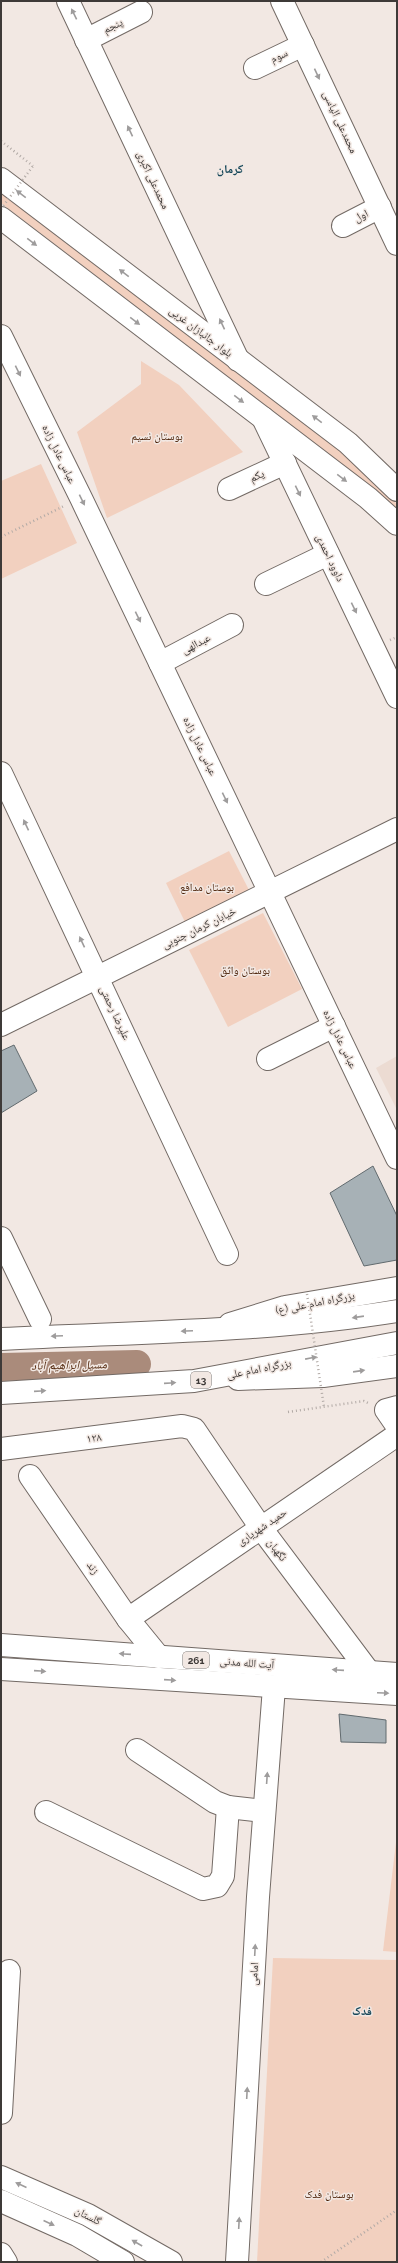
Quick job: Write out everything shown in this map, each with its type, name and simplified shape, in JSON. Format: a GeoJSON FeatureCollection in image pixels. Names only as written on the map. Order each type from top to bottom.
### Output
{"type":"FeatureCollection","features":[{"type":"Feature","properties":{"kind":"main road","name":"محمدعلی اکبری"},"geometry":{"type":"LineString","coordinates":[[68,1],[238,360]]}},
{"type":"Feature","properties":{"kind":"main road","name":"محمدعلی الیاسی"},"geometry":{"type":"LineString","coordinates":[[282,1],[397,244]]}},
{"type":"Feature","properties":{"kind":"main road","name":"پنجم"},"geometry":{"type":"LineString","coordinates":[[86,40],[141,12]]}},
{"type":"Feature","properties":{"kind":"main road","name":"سوم"},"geometry":{"type":"LineString","coordinates":[[255,68],[303,45]]}},
{"type":"Feature","properties":{"kind":"main road","name":"بلوار جانبازان غربی"},"geometry":{"type":"LineString","coordinates":[[1,179],[348,442],[397,490]]}},
{"type":"Feature","properties":{"kind":"main road","name":"اول"},"geometry":{"type":"LineString","coordinates":[[343,226],[380,207]]}},
{"type":"Feature","properties":{"kind":"main road"},"geometry":{"type":"LineString","coordinates":[[1,218],[368,498],[397,524]]}},
{"type":"Feature","properties":{"kind":"main road","name":"عباس عادل زاده"},"geometry":{"type":"LineString","coordinates":[[3,346],[81,498],[397,1158]]}},
{"type":"Feature","properties":{"kind":"main road","name":"داوود احمدی"},"geometry":{"type":"LineString","coordinates":[[263,418],[397,697]]}},
{"type":"Feature","properties":{"kind":"main road"},"geometry":{"type":"LineString","coordinates":[[348,442],[397,473]]}},
{"type":"Feature","properties":{"kind":"main road","name":"یکم"},"geometry":{"type":"LineString","coordinates":[[229,489],[285,463]]}},
{"type":"Feature","properties":{"kind":"main road"},"geometry":{"type":"LineString","coordinates":[[266,584],[328,554]]}},
{"type":"Feature","properties":{"kind":"main road","name":"عبدالهی"},"geometry":{"type":"LineString","coordinates":[[160,663],[232,625]]}},
{"type":"Feature","properties":{"kind":"main road","name":"علیرضا رحمتی"},"geometry":{"type":"LineString","coordinates":[[1,773],[227,1254]]}},
{"type":"Feature","properties":{"kind":"main road","name":"خیابان کرمان جنوبی"},"geometry":{"type":"LineString","coordinates":[[1,1025],[397,829]]}},
{"type":"Feature","properties":{"kind":"main road"},"geometry":{"type":"LineString","coordinates":[[268,1059],[334,1026]]}},
{"type":"Feature","properties":{"kind":"main road"},"geometry":{"type":"LineString","coordinates":[[1,1238],[40,1319]]}},
{"type":"Feature","properties":{"kind":"main road","name":"بزرگراه امام علی (ع)"},"geometry":{"type":"LineString","coordinates":[[212,1330],[285,1307],[397,1288]]}},
{"type":"Feature","properties":{"kind":"main road"},"geometry":{"type":"LineString","coordinates":[[1,1338],[212,1330],[357,1317],[397,1311]]}},
{"type":"Feature","properties":{"kind":"main road","name":"بزرگراه امام علی"},"geometry":{"type":"LineString","coordinates":[[1,1393],[194,1381],[397,1343]]}},
{"type":"Feature","properties":{"kind":"main road"},"geometry":{"type":"LineString","coordinates":[[194,1381],[323,1376],[397,1366]]}},
{"type":"Feature","properties":{"kind":"main road","name":"۱۲۸"},"geometry":{"type":"LineString","coordinates":[[1,1449],[188,1427]]}},
{"type":"Feature","properties":{"kind":"main road","name":"نگهبان"},"geometry":{"type":"LineString","coordinates":[[188,1427],[194,1429],[261,1528],[369,1672]]}},
{"type":"Feature","properties":{"kind":"main road","name":"حمید شهریاری"},"geometry":{"type":"LineString","coordinates":[[128,1619],[397,1435]]}},
{"type":"Feature","properties":{"kind":"main road","name":"زند"},"geometry":{"type":"LineString","coordinates":[[30,1476],[128,1619],[159,1657]]}},
{"type":"Feature","properties":{"kind":"main road","name":"آیت الله مدنی"},"geometry":{"type":"LineString","coordinates":[[1,1645],[397,1674]]}},
{"type":"Feature","properties":{"kind":"main road","name":"امامی"},"geometry":{"type":"LineString","coordinates":[[237,2262],[264,1811],[275,1665]]}},
{"type":"Feature","properties":{"kind":"main road","name":"261"},"geometry":{"type":"LineString","coordinates":[[1,1669],[274,1687]]}},
{"type":"Feature","properties":{"kind":"main road","name":"آیت الله مدنی"},"geometry":{"type":"LineString","coordinates":[[274,1687],[397,1694]]}},
{"type":"Feature","properties":{"kind":"main road"},"geometry":{"type":"LineString","coordinates":[[137,1750],[215,1802],[228,1807],[264,1811]]}},
{"type":"Feature","properties":{"kind":"main road"},"geometry":{"type":"LineString","coordinates":[[46,1812],[203,1889],[216,1886],[223,1876],[228,1807]]}},
{"type":"Feature","properties":{"kind":"main road"},"geometry":{"type":"LineString","coordinates":[[1,2113],[9,1971]]}},
{"type":"Feature","properties":{"kind":"main road","name":"گلستان"},"geometry":{"type":"LineString","coordinates":[[1,2177],[88,2215],[171,2262]]}},
{"type":"Feature","properties":{"kind":"main road","name":"گلستان"},"geometry":{"type":"LineString","coordinates":[[1,2201],[77,2235],[123,2262]]}},
{"type":"Feature","properties":{"kind":"main road"},"geometry":{"type":"LineString","coordinates":[[1,2254],[6,2262]]}},
{"type":"Feature","properties":{"kind":"path"},"geometry":{"type":"LineString","coordinates":[[1,141],[33,166],[1,209]]}},
{"type":"Feature","properties":{"kind":"path"},"geometry":{"type":"LineString","coordinates":[[1,536],[81,498]]}},
{"type":"Feature","properties":{"kind":"path"},"geometry":{"type":"LineString","coordinates":[[307,1294],[324,1407]]}},
{"type":"Feature","properties":{"kind":"path"},"geometry":{"type":"LineString","coordinates":[[288,1412],[364,1401]]}},
{"type":"Feature","properties":{"kind":"path"},"geometry":{"type":"LineString","coordinates":[[321,2262],[397,2210]]}},
{"type":"Feature","properties":{"kind":"shaded area"},"geometry":{"type":"Polygon","coordinates":[[[397,1056],[397,1110],[376,1068],[397,1056]]]}},
{"type":"Feature","properties":{"kind":"green space"},"geometry":{"type":"Polygon","coordinates":[[[1,189],[318,430],[397,504],[397,519],[311,440],[1,203],[1,189]]]}},
{"type":"Feature","properties":{"kind":"green space","name":"بوستان نسیم"},"geometry":{"type":"Polygon","coordinates":[[[141,361],[179,385],[243,452],[107,518],[77,432],[141,384],[141,361]]]}},
{"type":"Feature","properties":{"kind":"green space"},"geometry":{"type":"Polygon","coordinates":[[[41,464],[77,543],[1,579],[1,481],[41,464]]]}},
{"type":"Feature","properties":{"kind":"green space","name":"بوستان مدافع"},"geometry":{"type":"Polygon","coordinates":[[[229,851],[249,890],[185,922],[166,883],[229,851]]]}},
{"type":"Feature","properties":{"kind":"green space","name":"بوستان واثق"},"geometry":{"type":"Polygon","coordinates":[[[263,913],[302,989],[228,1027],[189,950],[263,913]]]}},
{"type":"Feature","properties":{"kind":"green space"},"geometry":{"type":"Polygon","coordinates":[[[397,1834],[397,1952],[383,1951],[397,1834]]]}},
{"type":"Feature","properties":{"kind":"green space","name":"بوستان فدک"},"geometry":{"type":"Polygon","coordinates":[[[273,1958],[397,1960],[397,2262],[257,2262],[273,1958]]]}},
{"type":"Feature","properties":{"kind":"building"},"geometry":{"type":"Polygon","coordinates":[[[14,1045],[37,1091],[1,1113],[1,1051],[14,1045]]]}},
{"type":"Feature","properties":{"kind":"building"},"geometry":{"type":"Polygon","coordinates":[[[373,1166],[397,1216],[397,1260],[364,1266],[330,1193],[373,1166]]]}},
{"type":"Feature","properties":{"kind":"building"},"geometry":{"type":"Polygon","coordinates":[[[339,1714],[386,1720],[386,1743],[341,1742],[339,1714]]]}},
{"type":"Feature","properties":{"kind":"waterway","name":"مسیل ابراهیم آباد"},"geometry":{"type":"LineString","coordinates":[[1,1367],[137,1364]]}},
{"type":"Feature","properties":{"kind":"district","name":"کرمان"},"geometry":{"type":"Point","coordinates":[230,169]}},
{"type":"Feature","properties":{"kind":"district","name":"فدک"},"geometry":{"type":"Point","coordinates":[362,2011]}}]}
